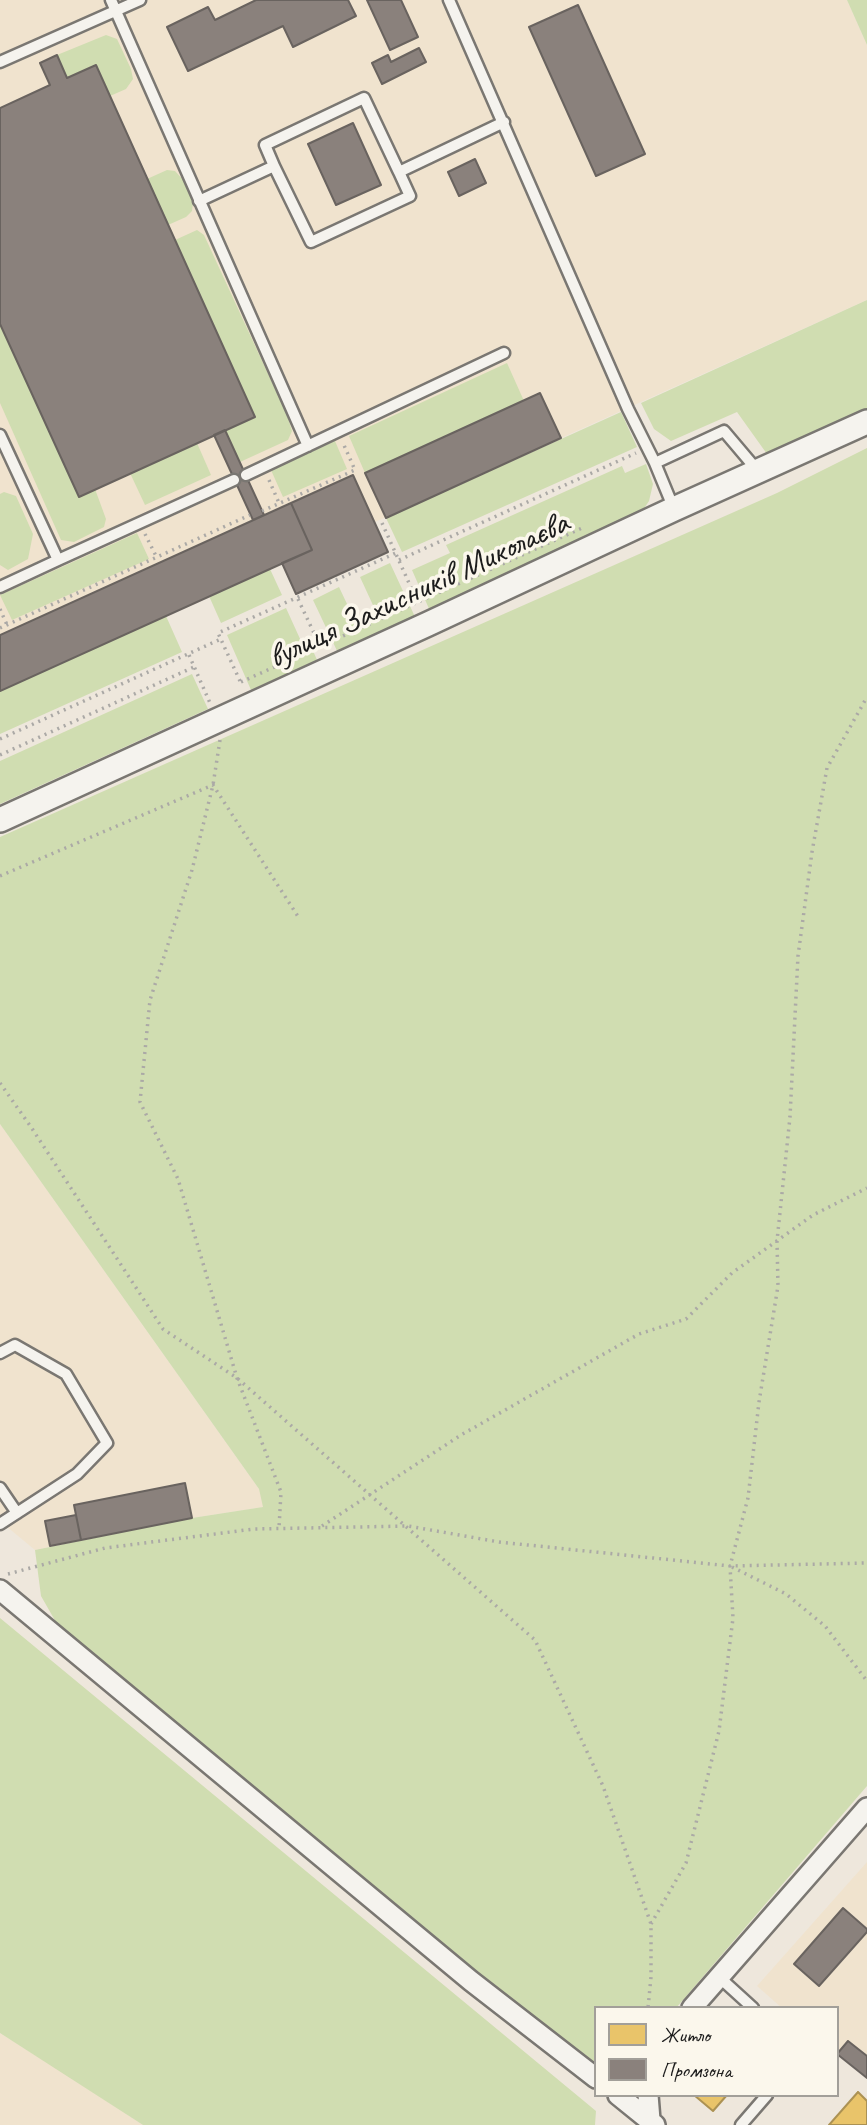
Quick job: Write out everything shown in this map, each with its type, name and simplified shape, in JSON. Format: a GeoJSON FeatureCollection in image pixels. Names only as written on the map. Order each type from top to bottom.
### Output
{"type":"FeatureCollection","features":[{"type":"Feature","properties":{"kind":"street","name":"вулиця Захисників Миколаєва"},"geometry":{"type":"LineString","coordinates":[[0,820],[867,422]]}},
{"type":"Feature","properties":{"kind":"street"},"geometry":{"type":"LineString","coordinates":[[0,1590],[471,1981],[594,2076]]}},
{"type":"Feature","properties":{"kind":"street"},"geometry":{"type":"LineString","coordinates":[[694,2006],[867,1808]]}},
{"type":"Feature","properties":{"kind":"street"},"geometry":{"type":"LineString","coordinates":[[620,2097],[650,2124]]}},
{"type":"Feature","properties":{"kind":"street"},"geometry":{"type":"LineString","coordinates":[[648,2097],[650,2124]]}},
{"type":"Feature","properties":{"kind":"lane"},"geometry":{"type":"LineString","coordinates":[[111,0],[308,446]]}},
{"type":"Feature","properties":{"kind":"lane"},"geometry":{"type":"LineString","coordinates":[[0,62],[140,0]]}},
{"type":"Feature","properties":{"kind":"lane"},"geometry":{"type":"LineString","coordinates":[[449,0],[674,509]]}},
{"type":"Feature","properties":{"kind":"lane"},"geometry":{"type":"LineString","coordinates":[[364,98],[398,172],[410,195],[311,242],[265,145],[364,98]]}},
{"type":"Feature","properties":{"kind":"lane"},"geometry":{"type":"LineString","coordinates":[[398,172],[503,122]]}},
{"type":"Feature","properties":{"kind":"lane"},"geometry":{"type":"LineString","coordinates":[[200,201],[274,166]]}},
{"type":"Feature","properties":{"kind":"lane"},"geometry":{"type":"LineString","coordinates":[[246,475],[504,353]]}},
{"type":"Feature","properties":{"kind":"lane"},"geometry":{"type":"LineString","coordinates":[[654,463],[724,431],[757,471]]}},
{"type":"Feature","properties":{"kind":"lane"},"geometry":{"type":"LineString","coordinates":[[0,435],[58,560]]}},
{"type":"Feature","properties":{"kind":"lane"},"geometry":{"type":"LineString","coordinates":[[0,587],[234,480]]}},
{"type":"Feature","properties":{"kind":"lane"},"geometry":{"type":"LineString","coordinates":[[0,1353],[15,1345],[66,1374],[107,1443],[77,1474],[0,1524]]}},
{"type":"Feature","properties":{"kind":"lane"},"geometry":{"type":"LineString","coordinates":[[0,1488],[16,1513]]}},
{"type":"Feature","properties":{"kind":"lane"},"geometry":{"type":"LineString","coordinates":[[719,1977],[751,2006]]}},
{"type":"Feature","properties":{"kind":"lane"},"geometry":{"type":"LineString","coordinates":[[741,2125],[765,2097]]}},
{"type":"Feature","properties":{"kind":"path"},"geometry":{"type":"LineString","coordinates":[[262,511],[355,470],[338,431]]}},
{"type":"Feature","properties":{"kind":"path"},"geometry":{"type":"LineString","coordinates":[[400,559],[647,448]]}},
{"type":"Feature","properties":{"kind":"path"},"geometry":{"type":"LineString","coordinates":[[263,467],[279,503]]}},
{"type":"Feature","properties":{"kind":"path"},"geometry":{"type":"LineString","coordinates":[[0,628],[250,515]]}},
{"type":"Feature","properties":{"kind":"path"},"geometry":{"type":"LineString","coordinates":[[140,523],[157,558]]}},
{"type":"Feature","properties":{"kind":"path"},"geometry":{"type":"LineString","coordinates":[[382,523],[428,625]]}},
{"type":"Feature","properties":{"kind":"path"},"geometry":{"type":"LineString","coordinates":[[396,554],[218,633],[241,682],[588,525]]}},
{"type":"Feature","properties":{"kind":"path"},"geometry":{"type":"LineString","coordinates":[[298,599],[331,668]]}},
{"type":"Feature","properties":{"kind":"path"},"geometry":{"type":"LineString","coordinates":[[0,609],[7,625]]}},
{"type":"Feature","properties":{"kind":"path"},"geometry":{"type":"LineString","coordinates":[[0,739],[221,639]]}},
{"type":"Feature","properties":{"kind":"path"},"geometry":{"type":"LineString","coordinates":[[188,654],[221,719],[213,785],[192,870],[150,1000],[140,1102],[177,1179],[237,1377],[281,1492],[279,1528]]}},
{"type":"Feature","properties":{"kind":"path"},"geometry":{"type":"LineString","coordinates":[[0,755],[194,667]]}},
{"type":"Feature","properties":{"kind":"path"},"geometry":{"type":"LineString","coordinates":[[651,1924],[686,1863],[719,1731],[733,1618],[730,1566],[748,1498],[759,1402],[778,1286],[777,1241],[790,1117],[797,956],[827,768],[867,697]]}},
{"type":"Feature","properties":{"kind":"path"},"geometry":{"type":"LineString","coordinates":[[0,876],[213,785]]}},
{"type":"Feature","properties":{"kind":"path"},"geometry":{"type":"LineString","coordinates":[[213,785],[299,918]]}},
{"type":"Feature","properties":{"kind":"path"},"geometry":{"type":"LineString","coordinates":[[0,1083],[163,1329],[237,1377],[535,1640],[603,1786],[651,1924],[648,2006]]}},
{"type":"Feature","properties":{"kind":"path"},"geometry":{"type":"LineString","coordinates":[[320,1528],[461,1435],[639,1334],[686,1319],[732,1273],[813,1215],[867,1188]]}},
{"type":"Feature","properties":{"kind":"path"},"geometry":{"type":"LineString","coordinates":[[0,1576],[105,1548],[254,1529],[408,1526],[499,1542],[730,1566],[867,1563]]}},
{"type":"Feature","properties":{"kind":"path"},"geometry":{"type":"LineString","coordinates":[[730,1566],[786,1594],[825,1626],[867,1681]]}},
{"type":"Feature","properties":{"kind":"shaded area"},"geometry":{"type":"Polygon","coordinates":[[[0,0],[847,0],[867,45],[867,300],[375,522],[388,552],[296,594],[282,564],[0,691],[0,0]]]}},
{"type":"Feature","properties":{"kind":"shaded area"},"geometry":{"type":"Polygon","coordinates":[[[0,1124],[259,1489],[264,1507],[192,1518],[35,1550],[0,1521],[0,1124]]]}},
{"type":"Feature","properties":{"kind":"shaded area"},"geometry":{"type":"Polygon","coordinates":[[[867,1862],[867,2078],[839,2056],[839,2006],[780,2006],[757,1986],[867,1862]]]}},
{"type":"Feature","properties":{"kind":"shaded area"},"geometry":{"type":"Polygon","coordinates":[[[0,2033],[61,2071],[143,2125],[0,2125],[0,2033]]]}},
{"type":"Feature","properties":{"kind":"green space"},"geometry":{"type":"Polygon","coordinates":[[[847,0],[867,0],[867,45],[847,0]]]}},
{"type":"Feature","properties":{"kind":"green space"},"geometry":{"type":"Polygon","coordinates":[[[106,35],[117,39],[133,79],[126,89],[110,96],[96,65],[67,78],[57,55],[106,35]]]}},
{"type":"Feature","properties":{"kind":"green space"},"geometry":{"type":"Polygon","coordinates":[[[167,170],[175,171],[185,182],[193,203],[192,211],[186,217],[168,225],[147,179],[167,170]]]}},
{"type":"Feature","properties":{"kind":"green space"},"geometry":{"type":"Polygon","coordinates":[[[197,230],[204,235],[292,431],[288,440],[240,462],[225,430],[255,416],[175,240],[197,230]]]}},
{"type":"Feature","properties":{"kind":"green space"},"geometry":{"type":"Polygon","coordinates":[[[867,300],[867,409],[767,454],[737,412],[671,441],[654,429],[641,403],[867,300]]]}},
{"type":"Feature","properties":{"kind":"green space"},"geometry":{"type":"Polygon","coordinates":[[[0,324],[78,496],[95,489],[106,519],[104,527],[74,542],[61,540],[0,403],[0,324]]]}},
{"type":"Feature","properties":{"kind":"green space"},"geometry":{"type":"Polygon","coordinates":[[[507,363],[524,401],[365,473],[349,436],[507,363]]]}},
{"type":"Feature","properties":{"kind":"green space"},"geometry":{"type":"Polygon","coordinates":[[[621,412],[637,447],[402,552],[386,518],[621,412]]]}},
{"type":"Feature","properties":{"kind":"green space"},"geometry":{"type":"Polygon","coordinates":[[[335,441],[347,469],[283,497],[271,470],[335,441]]]}},
{"type":"Feature","properties":{"kind":"green space"},"geometry":{"type":"Polygon","coordinates":[[[197,443],[211,475],[145,505],[130,473],[197,443]]]}},
{"type":"Feature","properties":{"kind":"green space"},"geometry":{"type":"Polygon","coordinates":[[[867,448],[867,1786],[678,2006],[594,2006],[594,2064],[449,1950],[300,1824],[167,1718],[57,1624],[41,1596],[35,1550],[192,1518],[263,1507],[259,1489],[0,1124],[0,837],[777,493],[867,448]]]}},
{"type":"Feature","properties":{"kind":"green space"},"geometry":{"type":"Polygon","coordinates":[[[646,464],[653,484],[649,501],[639,516],[430,611],[412,570],[450,553],[446,545],[622,466],[625,473],[646,464]]]}},
{"type":"Feature","properties":{"kind":"green space"},"geometry":{"type":"Polygon","coordinates":[[[4,492],[16,496],[33,534],[28,559],[8,570],[0,565],[0,494],[4,492]]]}},
{"type":"Feature","properties":{"kind":"green space"},"geometry":{"type":"Polygon","coordinates":[[[137,533],[149,559],[12,620],[0,595],[137,533]]]}},
{"type":"Feature","properties":{"kind":"green space"},"geometry":{"type":"Polygon","coordinates":[[[390,563],[416,619],[339,655],[313,600],[339,587],[357,625],[378,616],[360,577],[390,563]]]}},
{"type":"Feature","properties":{"kind":"green space"},"geometry":{"type":"Polygon","coordinates":[[[270,569],[282,595],[221,623],[209,596],[270,569]]]}},
{"type":"Feature","properties":{"kind":"green space"},"geometry":{"type":"Polygon","coordinates":[[[286,608],[301,641],[308,639],[317,660],[251,690],[227,635],[286,608]]]}},
{"type":"Feature","properties":{"kind":"green space"},"geometry":{"type":"Polygon","coordinates":[[[166,616],[182,652],[0,734],[0,691],[166,616]]]}},
{"type":"Feature","properties":{"kind":"green space"},"geometry":{"type":"Polygon","coordinates":[[[192,674],[208,709],[0,804],[0,761],[192,674]]]}},
{"type":"Feature","properties":{"kind":"green space"},"geometry":{"type":"Polygon","coordinates":[[[0,1618],[596,2111],[595,2125],[143,2125],[0,2033],[0,1618]]]}},
{"type":"Feature","properties":{"kind":"building: Житло"},"geometry":{"type":"Polygon","coordinates":[[[858,2092],[867,2101],[867,2125],[829,2125],[858,2092]]]}},
{"type":"Feature","properties":{"kind":"building: Житло"},"geometry":{"type":"Polygon","coordinates":[[[696,2097],[725,2097],[713,2111],[696,2097]]]}},
{"type":"Feature","properties":{"kind":"building: Промзона"},"geometry":{"type":"Polygon","coordinates":[[[256,0],[348,0],[356,16],[293,47],[283,26],[188,71],[167,27],[208,7],[215,20],[256,0]]]}},
{"type":"Feature","properties":{"kind":"building: Промзона"},"geometry":{"type":"Polygon","coordinates":[[[367,0],[401,0],[418,37],[390,50],[367,0]]]}},
{"type":"Feature","properties":{"kind":"building: Промзона"},"geometry":{"type":"Polygon","coordinates":[[[578,5],[645,154],[596,176],[529,27],[578,5]]]}},
{"type":"Feature","properties":{"kind":"building: Промзона"},"geometry":{"type":"Polygon","coordinates":[[[419,48],[426,62],[382,84],[372,63],[388,55],[391,62],[419,48]]]}},
{"type":"Feature","properties":{"kind":"building: Промзона"},"geometry":{"type":"Polygon","coordinates":[[[57,55],[67,78],[96,65],[255,417],[79,497],[0,324],[0,108],[50,85],[40,63],[57,55]]]}},
{"type":"Feature","properties":{"kind":"building: Промзона"},"geometry":{"type":"Polygon","coordinates":[[[353,123],[381,185],[336,205],[308,144],[353,123]]]}},
{"type":"Feature","properties":{"kind":"building: Промзона"},"geometry":{"type":"Polygon","coordinates":[[[475,159],[486,183],[459,196],[448,172],[475,159]]]}},
{"type":"Feature","properties":{"kind":"building: Промзона"},"geometry":{"type":"Polygon","coordinates":[[[540,393],[561,438],[386,518],[365,473],[540,393]]]}},
{"type":"Feature","properties":{"kind":"building: Промзона"},"geometry":{"type":"Polygon","coordinates":[[[225,430],[264,515],[253,520],[214,435],[225,430]]]}},
{"type":"Feature","properties":{"kind":"building: Промзона"},"geometry":{"type":"Polygon","coordinates":[[[353,475],[388,552],[296,594],[282,563],[312,550],[291,503],[353,475]]]}},
{"type":"Feature","properties":{"kind":"building: Промзона"},"geometry":{"type":"Polygon","coordinates":[[[291,503],[312,550],[0,691],[0,635],[291,503]]]}},
{"type":"Feature","properties":{"kind":"building: Промзона"},"geometry":{"type":"Polygon","coordinates":[[[185,1483],[192,1518],[81,1540],[74,1505],[185,1483]]]}},
{"type":"Feature","properties":{"kind":"building: Промзона"},"geometry":{"type":"Polygon","coordinates":[[[76,1515],[81,1540],[50,1546],[45,1521],[76,1515]]]}},
{"type":"Feature","properties":{"kind":"building: Промзона"},"geometry":{"type":"Polygon","coordinates":[[[843,1908],[867,1929],[867,1932],[819,1986],[794,1964],[843,1908]]]}},
{"type":"Feature","properties":{"kind":"building: Промзона"},"geometry":{"type":"Polygon","coordinates":[[[848,2041],[867,2056],[867,2078],[839,2056],[848,2041]]]}}]}
